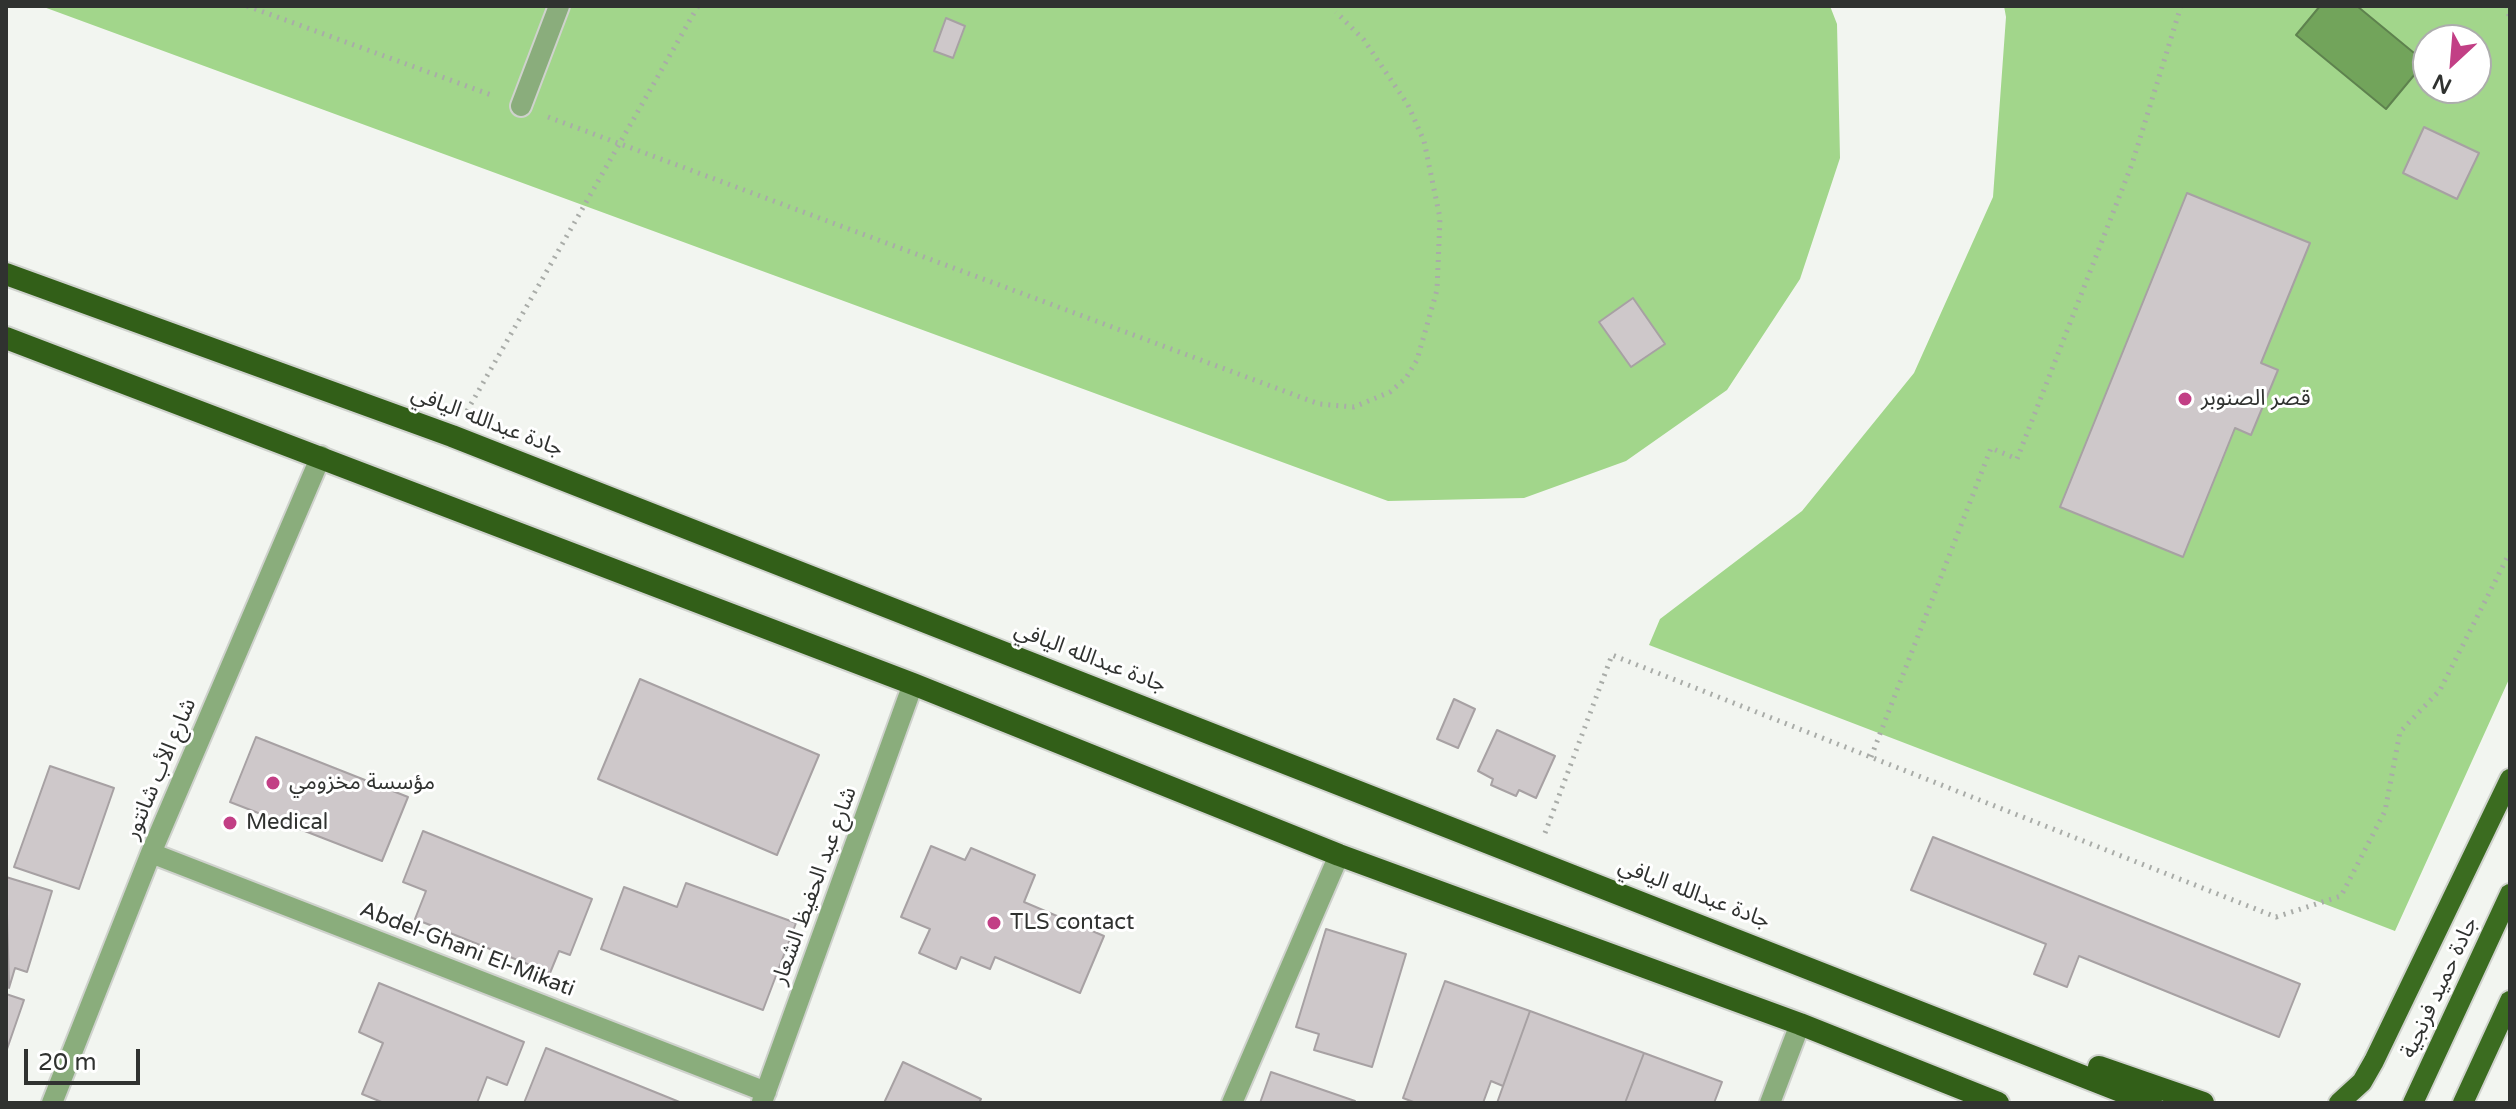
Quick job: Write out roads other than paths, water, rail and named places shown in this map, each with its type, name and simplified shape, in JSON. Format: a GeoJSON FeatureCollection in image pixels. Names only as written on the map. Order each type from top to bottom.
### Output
{"type":"FeatureCollection","features":[{"type":"Feature","properties":{"kind":"highway","name":"جادة عبدالله اليافي"},"geometry":{"type":"LineString","coordinates":[[6,274],[452,436],[1822,971],[2151,1103]]}},
{"type":"Feature","properties":{"kind":"highway"},"geometry":{"type":"LineString","coordinates":[[6,338],[913,684],[1339,855],[1800,1024],[1998,1103]]}},
{"type":"Feature","properties":{"kind":"highway"},"geometry":{"type":"LineString","coordinates":[[1822,971],[2203,1103]]}},
{"type":"Feature","properties":{"kind":"main road"},"geometry":{"type":"LineString","coordinates":[[2339,1103],[2362,1082],[2374,1061],[2510,779]]}},
{"type":"Feature","properties":{"kind":"main road","name":"جادة حميد فرنجية"},"geometry":{"type":"LineString","coordinates":[[2413,1103],[2510,894]]}},
{"type":"Feature","properties":{"kind":"main road"},"geometry":{"type":"LineString","coordinates":[[2463,1103],[2510,1001]]}},
{"type":"Feature","properties":{"kind":"street"},"geometry":{"type":"LineString","coordinates":[[521,106],[559,6]]}},
{"type":"Feature","properties":{"kind":"street","name":"شارع الأب شانتور"},"geometry":{"type":"LineString","coordinates":[[52,1103],[151,853],[321,456]]}},
{"type":"Feature","properties":{"kind":"street","name":"شارع عبد الحفيظ الشعار"},"geometry":{"type":"LineString","coordinates":[[764,1097],[913,684]]}},
{"type":"Feature","properties":{"kind":"street","name":"Abdel-Ghani El-Mikati"},"geometry":{"type":"LineString","coordinates":[[151,853],[764,1097]]}},
{"type":"Feature","properties":{"kind":"street"},"geometry":{"type":"LineString","coordinates":[[1232,1103],[1339,855]]}},
{"type":"Feature","properties":{"kind":"street"},"geometry":{"type":"LineString","coordinates":[[1770,1103],[1800,1024]]}},
{"type":"Feature","properties":{"kind":"place","name":"قصر الصنوبر"},"geometry":{"type":"Point","coordinates":[2185,399]}},
{"type":"Feature","properties":{"kind":"place","name":"مؤسسة مخزومي"},"geometry":{"type":"Point","coordinates":[273,783]}},
{"type":"Feature","properties":{"kind":"place","name":"Medical"},"geometry":{"type":"Point","coordinates":[230,823]}},
{"type":"Feature","properties":{"kind":"place","name":"TLS contact"},"geometry":{"type":"Point","coordinates":[994,923]}}]}
